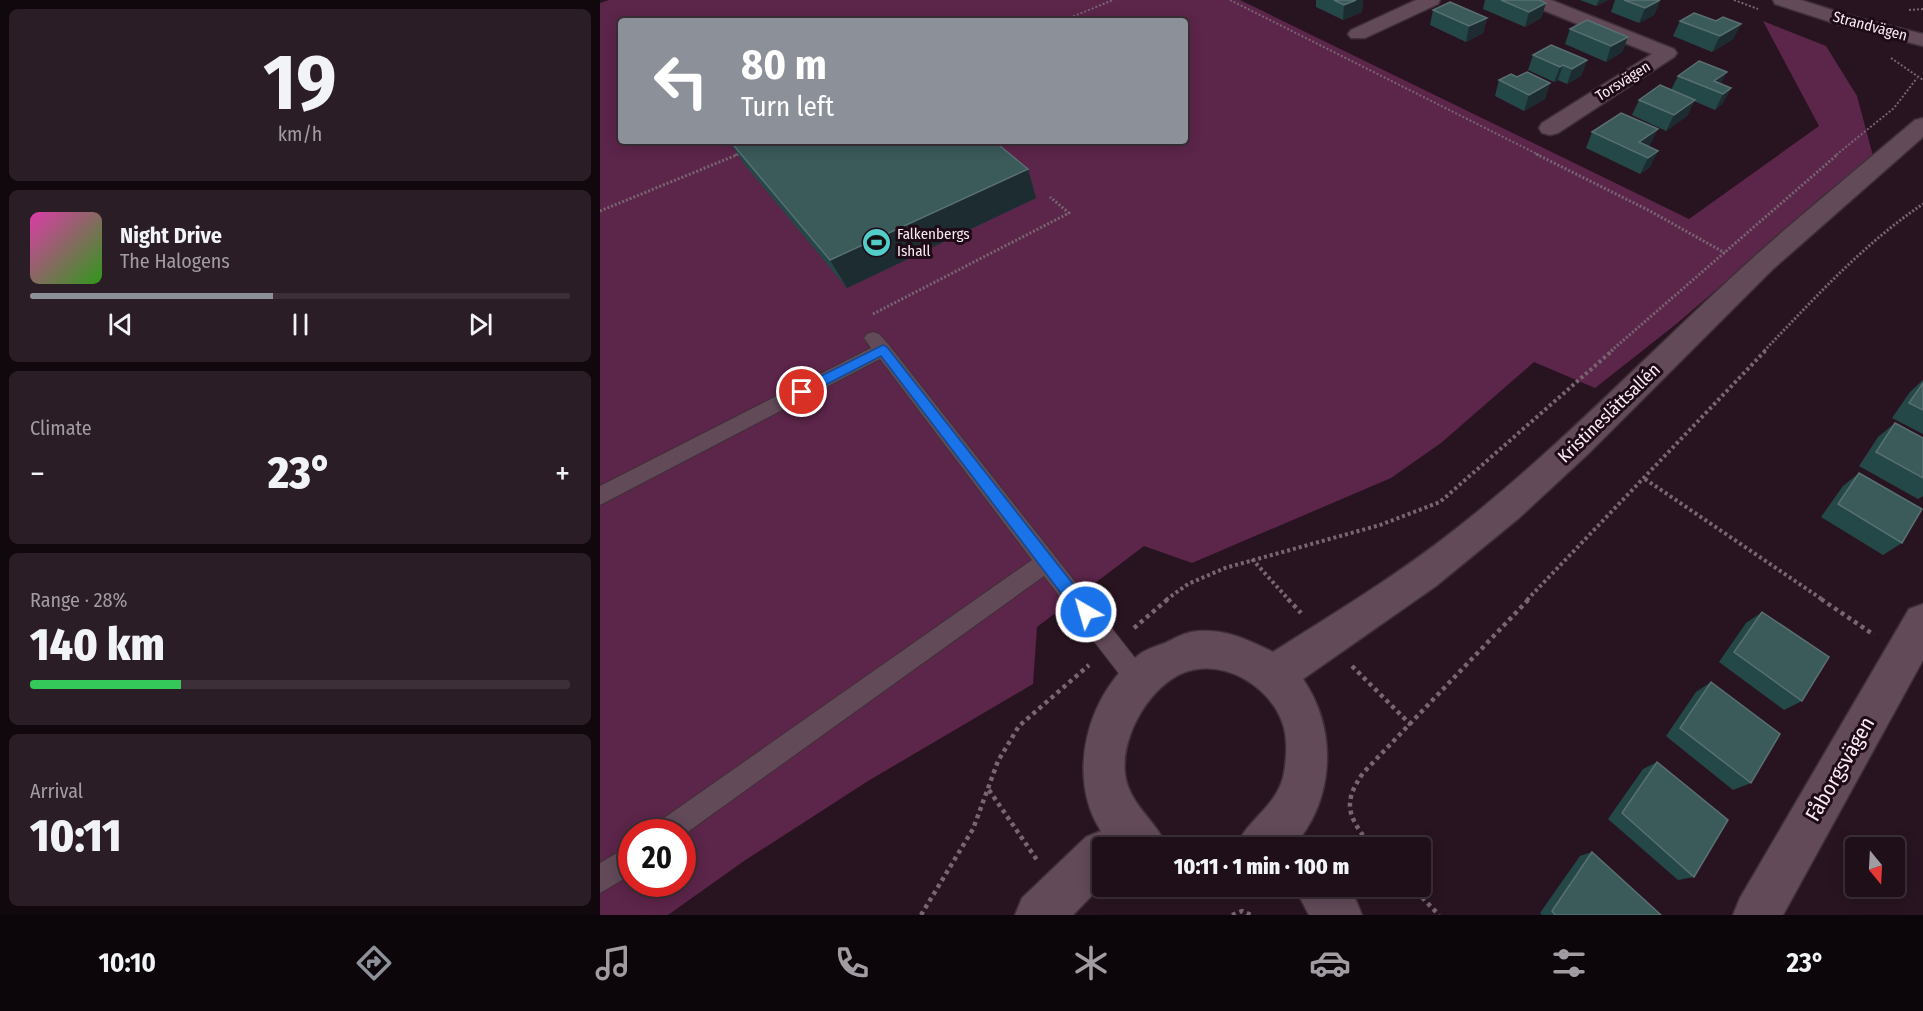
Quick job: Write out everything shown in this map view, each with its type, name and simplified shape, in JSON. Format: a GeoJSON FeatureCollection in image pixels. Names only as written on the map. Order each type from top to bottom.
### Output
{"type":"FeatureCollection","features":[{"type":"Feature","properties":{"kind":"street"},"geometry":{"type":"LineString","coordinates":[[1358,34],[1431,0]]}},
{"type":"Feature","properties":{"kind":"street","name":"Torsvägen"},"geometry":{"type":"LineString","coordinates":[[1535,0],[1667,53],[1550,128]]}},
{"type":"Feature","properties":{"kind":"street","name":"Strandvägen"},"geometry":{"type":"LineString","coordinates":[[1782,0],[1844,21],[1923,40]]}},
{"type":"Feature","properties":{"kind":"street","name":"Kristineslättsallén"},"geometry":{"type":"LineString","coordinates":[[1274,675],[1382,605],[1480,530],[1558,463],[1752,274],[1923,125]]}},
{"type":"Feature","properties":{"kind":"street","name":"Fåborgsvägen"},"geometry":{"type":"LineString","coordinates":[[1757,915],[1917,648]]}},
{"type":"Feature","properties":{"kind":"street"},"geometry":{"type":"LineString","coordinates":[[1118,837],[1107,793],[1103,765],[1104,752],[1115,712],[1138,680],[1149,671],[1173,658],[1213,650],[1251,660],[1274,675],[1293,698],[1299,711],[1307,742],[1306,775],[1294,807],[1276,837]]}},
{"type":"Feature","properties":{"kind":"street"},"geometry":{"type":"LineString","coordinates":[[1050,905],[1092,869]]}},
{"type":"Feature","properties":{"kind":"street"},"geometry":{"type":"LineString","coordinates":[[1325,897],[1338,915]]}},
{"type":"Feature","properties":{"kind":"lane"},"geometry":{"type":"LineString","coordinates":[[600,496],[878,344],[1138,680]]}},
{"type":"Feature","properties":{"kind":"lane"},"geometry":{"type":"LineString","coordinates":[[684,819],[1047,562]]}},
{"type":"Feature","properties":{"kind":"lane"},"geometry":{"type":"LineString","coordinates":[[600,879],[618,867]]}},
{"type":"Feature","properties":{"kind":"path"},"geometry":{"type":"LineString","coordinates":[[1069,18],[1113,0]]}},
{"type":"Feature","properties":{"kind":"path"},"geometry":{"type":"LineString","coordinates":[[1230,0],[1650,211],[1725,252]]}},
{"type":"Feature","properties":{"kind":"path"},"geometry":{"type":"LineString","coordinates":[[921,915],[973,829],[998,761],[1019,726],[1112,646],[1193,581],[1252,559],[1388,523],[1440,502],[1800,186],[1894,108],[1917,78]]}},
{"type":"Feature","properties":{"kind":"path"},"geometry":{"type":"LineString","coordinates":[[600,211],[749,150]]}},
{"type":"Feature","properties":{"kind":"path"},"geometry":{"type":"LineString","coordinates":[[878,344],[861,320],[1069,213],[1050,197]]}},
{"type":"Feature","properties":{"kind":"path"},"geometry":{"type":"LineString","coordinates":[[1364,837],[1356,827],[1351,812],[1350,791],[1357,782],[1813,300],[1892,225],[1923,204]]}},
{"type":"Feature","properties":{"kind":"path"},"geometry":{"type":"LineString","coordinates":[[1645,479],[1917,648]]}},
{"type":"Feature","properties":{"kind":"path"},"geometry":{"type":"LineString","coordinates":[[989,790],[1050,905]]}},
{"type":"Feature","properties":{"kind":"path"},"geometry":{"type":"LineString","coordinates":[[1422,897],[1439,915]]}},
{"type":"Feature","properties":{"kind":"path"},"geometry":{"type":"LineString","coordinates":[[1232,915],[1242,911],[1251,915]]}},
{"type":"Feature","properties":{"kind":"shaded area"},"geometry":{"type":"Polygon","coordinates":[[[609,0],[1240,0],[1689,219],[1819,126],[1763,21],[1826,46],[1857,96],[1873,156],[1675,325],[1595,388],[1534,362],[1441,443],[1391,478],[1192,563],[1144,546],[1037,627],[1033,684],[868,781],[744,861],[696,895],[696,819],[618,819],[618,897],[693,897],[668,915],[600,915],[600,3],[609,0]]]}},
{"type":"Feature","properties":{"kind":"building"},"geometry":{"type":"Polygon","coordinates":[[[1334,0],[1356,0],[1344,5],[1334,0]]]}},
{"type":"Feature","properties":{"kind":"building"},"geometry":{"type":"Polygon","coordinates":[[[1501,0],[1539,0],[1546,3],[1529,12],[1501,0]]]}},
{"type":"Feature","properties":{"kind":"building"},"geometry":{"type":"Polygon","coordinates":[[[1624,0],[1660,0],[1645,8],[1624,0]]]}},
{"type":"Feature","properties":{"kind":"building"},"geometry":{"type":"Polygon","coordinates":[[[1450,2],[1487,18],[1469,26],[1433,10],[1450,2]]]}},
{"type":"Feature","properties":{"kind":"building"},"geometry":{"type":"Polygon","coordinates":[[[1694,13],[1716,21],[1723,17],[1741,24],[1720,36],[1680,21],[1694,13]]]}},
{"type":"Feature","properties":{"kind":"building"},"geometry":{"type":"Polygon","coordinates":[[[1587,20],[1628,37],[1611,46],[1570,29],[1587,20]]]}},
{"type":"Feature","properties":{"kind":"building"},"geometry":{"type":"Polygon","coordinates":[[[1551,45],[1587,60],[1572,69],[1563,65],[1560,67],[1533,55],[1551,45]]]}},
{"type":"Feature","properties":{"kind":"building"},"geometry":{"type":"Polygon","coordinates":[[[1699,61],[1727,72],[1714,81],[1731,88],[1723,94],[1678,76],[1699,61]]]}},
{"type":"Feature","properties":{"kind":"building"},"geometry":{"type":"Polygon","coordinates":[[[1527,72],[1550,83],[1529,95],[1499,80],[1511,74],[1517,77],[1527,72]]]}},
{"type":"Feature","properties":{"kind":"building"},"geometry":{"type":"Polygon","coordinates":[[[1660,85],[1695,100],[1674,115],[1639,100],[1660,85]]]}},
{"type":"Feature","properties":{"kind":"building"},"geometry":{"type":"Polygon","coordinates":[[[1621,113],[1658,129],[1639,142],[1658,151],[1648,158],[1592,132],[1621,113]]]}},
{"type":"Feature","properties":{"kind":"building","name":"Falkenbergs Ishall"},"geometry":{"type":"Polygon","coordinates":[[[733,144],[998,144],[1028,169],[830,260],[733,144]]]}},
{"type":"Feature","properties":{"kind":"building"},"geometry":{"type":"Polygon","coordinates":[[[1923,383],[1923,410],[1909,403],[1923,383]]]}},
{"type":"Feature","properties":{"kind":"building"},"geometry":{"type":"Polygon","coordinates":[[[1895,423],[1923,438],[1923,478],[1876,452],[1895,423]]]}},
{"type":"Feature","properties":{"kind":"building"},"geometry":{"type":"Polygon","coordinates":[[[1859,473],[1922,509],[1902,543],[1838,504],[1859,473]]]}},
{"type":"Feature","properties":{"kind":"building"},"geometry":{"type":"Polygon","coordinates":[[[1762,612],[1829,657],[1802,701],[1734,652],[1762,612]]]}},
{"type":"Feature","properties":{"kind":"building"},"geometry":{"type":"Polygon","coordinates":[[[1711,682],[1780,734],[1751,783],[1680,728],[1711,682]]]}},
{"type":"Feature","properties":{"kind":"building"},"geometry":{"type":"Polygon","coordinates":[[[1657,762],[1728,820],[1694,877],[1622,813],[1657,762]]]}},
{"type":"Feature","properties":{"kind":"building"},"geometry":{"type":"Polygon","coordinates":[[[1592,852],[1661,915],[1555,915],[1552,911],[1592,852]]]}},
{"type":"Feature","properties":{"kind":"place","name":"Falkenbergs Ishall"},"geometry":{"type":"Point","coordinates":[876,243]}},
{"type":"Feature","properties":{"kind":"route"},"geometry":{"type":"LineString","coordinates":[[802,392],[883,350],[1086,612]]}}]}
